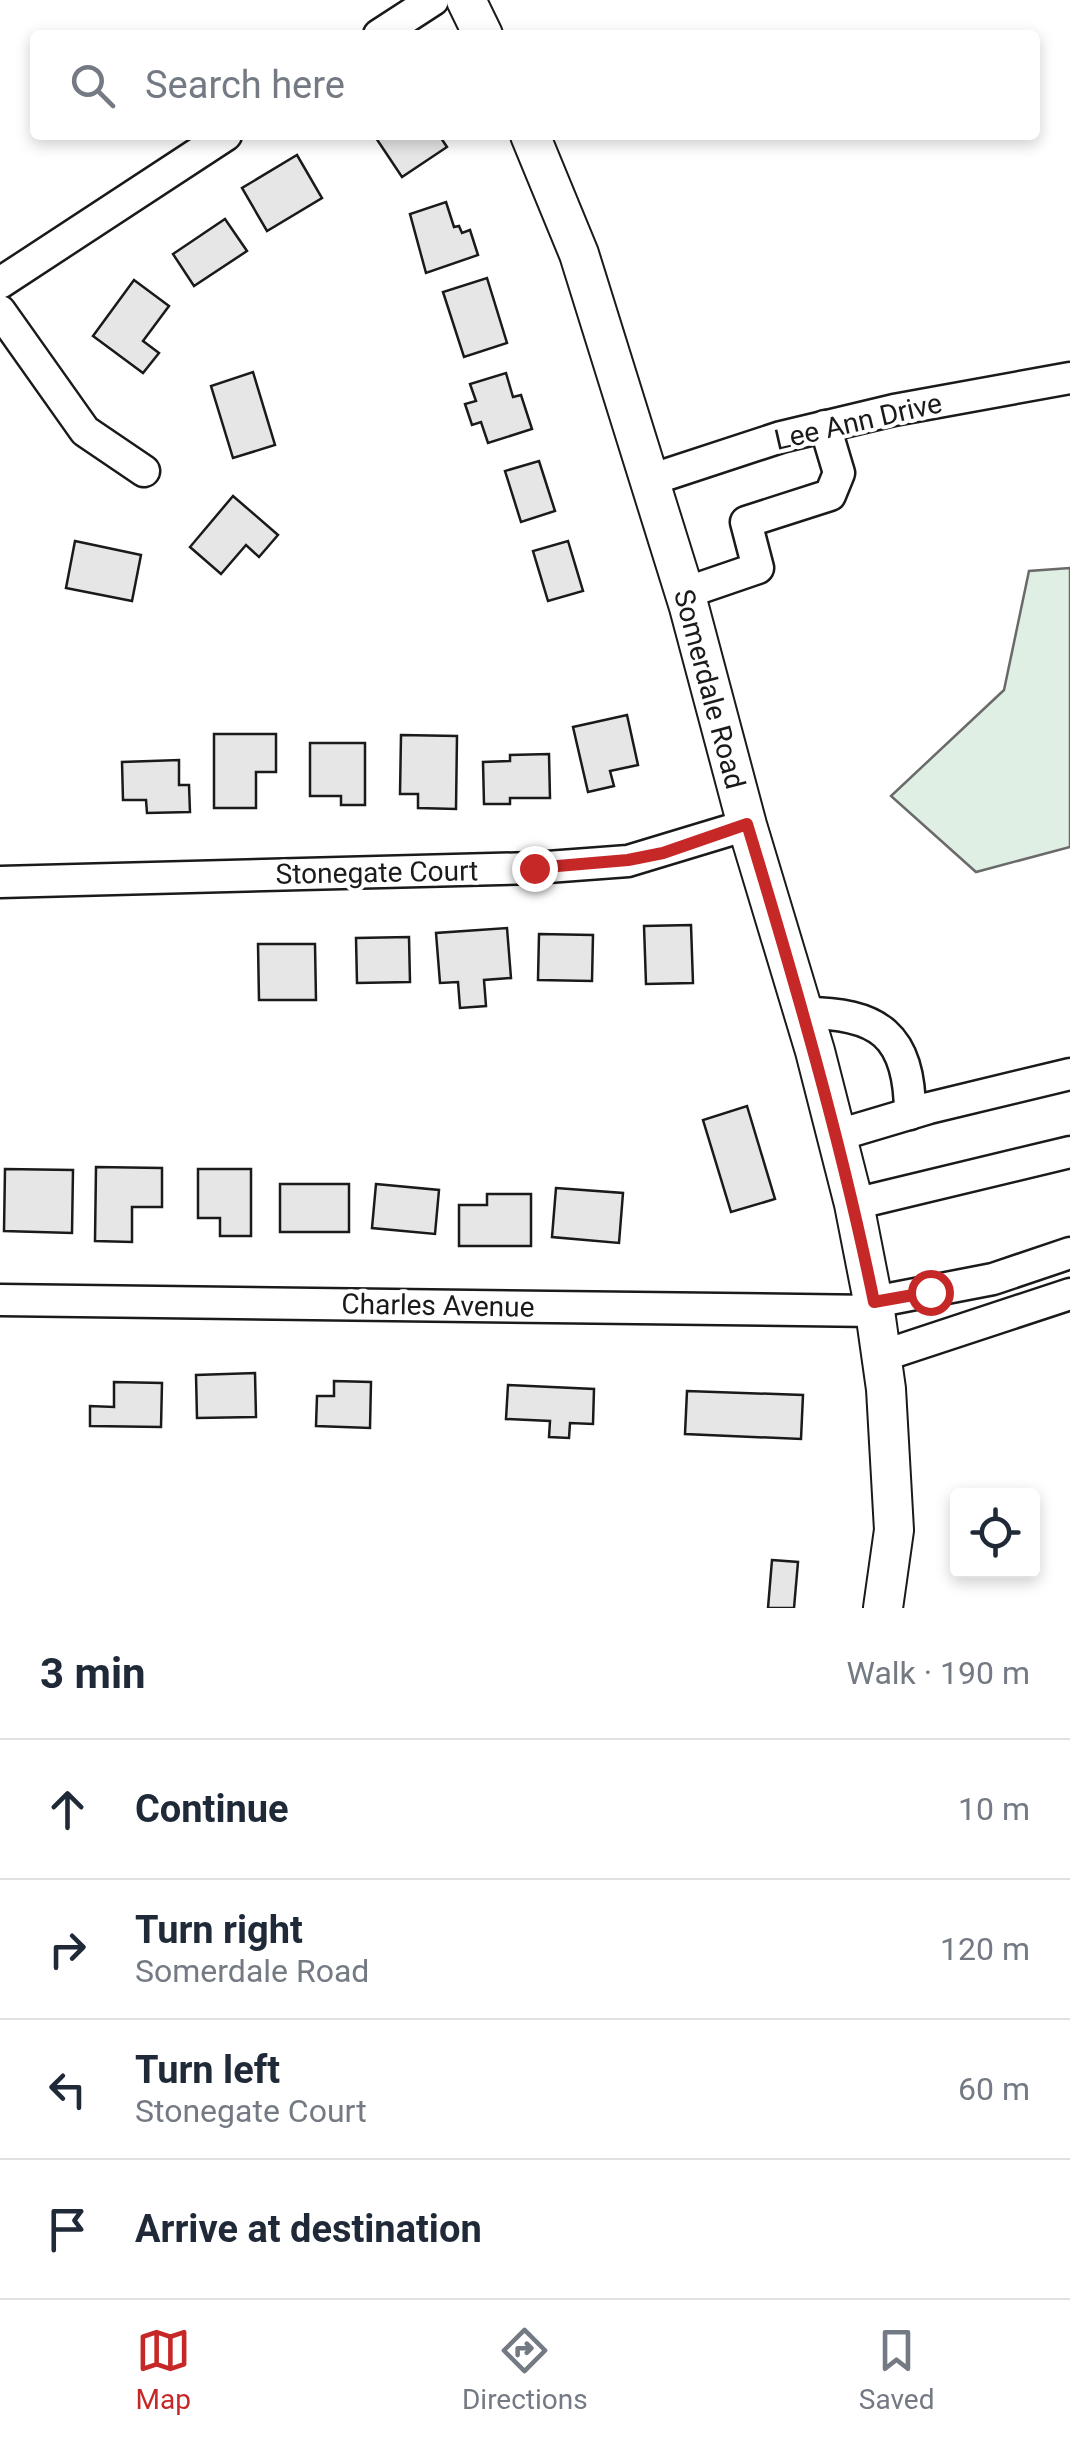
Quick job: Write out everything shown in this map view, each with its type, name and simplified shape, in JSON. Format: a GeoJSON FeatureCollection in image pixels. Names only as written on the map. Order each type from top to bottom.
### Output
{"type":"FeatureCollection","features":[{"type":"Feature","properties":{"kind":"main road"},"geometry":{"type":"LineString","coordinates":[[466,0],[481,30]]}},
{"type":"Feature","properties":{"kind":"main road","name":"Somerdale Road"},"geometry":{"type":"LineString","coordinates":[[532,140],[579,254],[685,593],[854,1204],[882,1356],[894,1530],[883,1608]]}},
{"type":"Feature","properties":{"kind":"street"},"geometry":{"type":"LineString","coordinates":[[387,30],[432,0]]}},
{"type":"Feature","properties":{"kind":"street"},"geometry":{"type":"LineString","coordinates":[[0,283],[218,140]]}},
{"type":"Feature","properties":{"kind":"street"},"geometry":{"type":"LineString","coordinates":[[0,311],[85,431],[144,472]]}},
{"type":"Feature","properties":{"kind":"street","name":"Lee Ann Drive"},"geometry":{"type":"LineString","coordinates":[[650,480],[825,426],[1070,378]]}},
{"type":"Feature","properties":{"kind":"street"},"geometry":{"type":"LineString","coordinates":[[685,593],[758,568],[746,522],[830,494],[839,472],[825,426]]}},
{"type":"Feature","properties":{"kind":"street","name":"Stonegate Court"},"geometry":{"type":"LineString","coordinates":[[0,882],[534,868],[663,853],[747,824]]}},
{"type":"Feature","properties":{"kind":"street"},"geometry":{"type":"LineString","coordinates":[[804,1013],[854,1016],[882,1029],[900,1058],[910,1114]]}},
{"type":"Feature","properties":{"kind":"street"},"geometry":{"type":"LineString","coordinates":[[835,1136],[1070,1074]]}},
{"type":"Feature","properties":{"kind":"street"},"geometry":{"type":"LineString","coordinates":[[854,1204],[1070,1152]]}},
{"type":"Feature","properties":{"kind":"street","name":"Charles Avenue"},"geometry":{"type":"LineString","coordinates":[[0,1300],[875,1306],[993,1279],[1070,1253]]}},
{"type":"Feature","properties":{"kind":"street"},"geometry":{"type":"LineString","coordinates":[[882,1356],[1070,1294]]}},
{"type":"Feature","properties":{"kind":"green space"},"geometry":{"type":"Polygon","coordinates":[[[1070,568],[1070,847],[976,872],[891,796],[1004,690],[1029,571],[1070,568]]]}},
{"type":"Feature","properties":{"kind":"building"},"geometry":{"type":"Polygon","coordinates":[[[377,140],[442,140],[447,147],[402,177],[377,140]]]}},
{"type":"Feature","properties":{"kind":"building"},"geometry":{"type":"Polygon","coordinates":[[[297,155],[322,198],[267,231],[242,188],[297,155]]]}},
{"type":"Feature","properties":{"kind":"building"},"geometry":{"type":"Polygon","coordinates":[[[446,202],[454,227],[459,226],[462,233],[470,230],[478,255],[426,273],[410,214],[446,202]]]}},
{"type":"Feature","properties":{"kind":"building"},"geometry":{"type":"Polygon","coordinates":[[[225,219],[247,251],[194,286],[173,254],[225,219]]]}},
{"type":"Feature","properties":{"kind":"building"},"geometry":{"type":"Polygon","coordinates":[[[487,278],[507,343],[464,357],[443,292],[487,278]]]}},
{"type":"Feature","properties":{"kind":"building"},"geometry":{"type":"Polygon","coordinates":[[[134,280],[169,306],[143,341],[159,353],[143,373],[93,336],[134,280]]]}},
{"type":"Feature","properties":{"kind":"building"},"geometry":{"type":"Polygon","coordinates":[[[253,372],[275,445],[233,458],[211,386],[253,372]]]}},
{"type":"Feature","properties":{"kind":"building"},"geometry":{"type":"Polygon","coordinates":[[[506,373],[513,397],[521,395],[532,429],[488,443],[481,422],[472,425],[465,404],[476,401],[470,384],[506,373]]]}},
{"type":"Feature","properties":{"kind":"building"},"geometry":{"type":"Polygon","coordinates":[[[539,461],[555,511],[521,522],[505,471],[539,461]]]}},
{"type":"Feature","properties":{"kind":"building"},"geometry":{"type":"Polygon","coordinates":[[[233,496],[278,535],[259,557],[246,545],[221,574],[190,547],[233,496]]]}},
{"type":"Feature","properties":{"kind":"building"},"geometry":{"type":"Polygon","coordinates":[[[75,541],[141,555],[132,601],[66,588],[75,541]]]}},
{"type":"Feature","properties":{"kind":"building"},"geometry":{"type":"Polygon","coordinates":[[[568,541],[583,591],[548,601],[533,551],[568,541]]]}},
{"type":"Feature","properties":{"kind":"building"},"geometry":{"type":"Polygon","coordinates":[[[627,715],[638,765],[610,771],[614,786],[588,792],[573,727],[627,715]]]}},
{"type":"Feature","properties":{"kind":"building"},"geometry":{"type":"Polygon","coordinates":[[[214,734],[276,734],[276,772],[256,772],[256,808],[214,808],[214,734]]]}},
{"type":"Feature","properties":{"kind":"building"},"geometry":{"type":"Polygon","coordinates":[[[401,735],[457,736],[456,809],[418,808],[418,794],[400,794],[401,735]]]}},
{"type":"Feature","properties":{"kind":"building"},"geometry":{"type":"Polygon","coordinates":[[[310,743],[365,743],[365,805],[341,805],[341,796],[310,796],[310,743]]]}},
{"type":"Feature","properties":{"kind":"building"},"geometry":{"type":"Polygon","coordinates":[[[549,754],[550,798],[510,798],[510,804],[484,804],[483,762],[510,761],[510,755],[549,754]]]}},
{"type":"Feature","properties":{"kind":"building"},"geometry":{"type":"Polygon","coordinates":[[[179,760],[179,785],[189,785],[190,812],[147,813],[146,800],[123,800],[122,762],[179,760]]]}},
{"type":"Feature","properties":{"kind":"building"},"geometry":{"type":"Polygon","coordinates":[[[691,925],[693,983],[646,984],[644,926],[691,925]]]}},
{"type":"Feature","properties":{"kind":"building"},"geometry":{"type":"Polygon","coordinates":[[[507,928],[511,978],[484,980],[486,1006],[460,1008],[458,982],[440,983],[436,933],[507,928]]]}},
{"type":"Feature","properties":{"kind":"building"},"geometry":{"type":"Polygon","coordinates":[[[539,934],[593,935],[592,981],[538,980],[539,934]]]}},
{"type":"Feature","properties":{"kind":"building"},"geometry":{"type":"Polygon","coordinates":[[[409,937],[410,982],[357,983],[356,938],[409,937]]]}},
{"type":"Feature","properties":{"kind":"building"},"geometry":{"type":"Polygon","coordinates":[[[258,944],[315,944],[316,1000],[259,1000],[258,944]]]}},
{"type":"Feature","properties":{"kind":"building"},"geometry":{"type":"Polygon","coordinates":[[[747,1106],[775,1199],[731,1212],[703,1120],[747,1106]]]}},
{"type":"Feature","properties":{"kind":"building"},"geometry":{"type":"Polygon","coordinates":[[[96,1167],[162,1168],[162,1207],[132,1207],[132,1242],[95,1241],[96,1167]]]}},
{"type":"Feature","properties":{"kind":"building"},"geometry":{"type":"Polygon","coordinates":[[[5,1169],[73,1170],[72,1233],[4,1231],[5,1169]]]}},
{"type":"Feature","properties":{"kind":"building"},"geometry":{"type":"Polygon","coordinates":[[[198,1169],[251,1169],[251,1236],[220,1236],[220,1218],[198,1218],[198,1169]]]}},
{"type":"Feature","properties":{"kind":"building"},"geometry":{"type":"Polygon","coordinates":[[[280,1184],[349,1184],[349,1232],[280,1232],[280,1184]]]}},
{"type":"Feature","properties":{"kind":"building"},"geometry":{"type":"Polygon","coordinates":[[[376,1184],[439,1190],[435,1234],[372,1228],[376,1184]]]}},
{"type":"Feature","properties":{"kind":"building"},"geometry":{"type":"Polygon","coordinates":[[[556,1188],[623,1193],[619,1243],[552,1237],[556,1188]]]}},
{"type":"Feature","properties":{"kind":"building"},"geometry":{"type":"Polygon","coordinates":[[[487,1194],[531,1194],[531,1246],[459,1246],[459,1205],[487,1205],[487,1194]]]}},
{"type":"Feature","properties":{"kind":"building"},"geometry":{"type":"Polygon","coordinates":[[[255,1373],[256,1417],[197,1418],[196,1375],[255,1373]]]}},
{"type":"Feature","properties":{"kind":"building"},"geometry":{"type":"Polygon","coordinates":[[[334,1381],[371,1382],[370,1428],[316,1426],[317,1396],[334,1396],[334,1381]]]}},
{"type":"Feature","properties":{"kind":"building"},"geometry":{"type":"Polygon","coordinates":[[[114,1382],[162,1383],[161,1427],[90,1426],[90,1406],[114,1407],[114,1382]]]}},
{"type":"Feature","properties":{"kind":"building"},"geometry":{"type":"Polygon","coordinates":[[[508,1385],[594,1389],[593,1424],[570,1423],[569,1438],[549,1437],[550,1421],[506,1419],[508,1385]]]}},
{"type":"Feature","properties":{"kind":"building"},"geometry":{"type":"Polygon","coordinates":[[[687,1391],[803,1395],[801,1439],[685,1434],[687,1391]]]}},
{"type":"Feature","properties":{"kind":"building"},"geometry":{"type":"Polygon","coordinates":[[[772,1560],[798,1562],[794,1608],[768,1608],[772,1560]]]}},
{"type":"Feature","properties":{"kind":"route"},"geometry":{"type":"LineString","coordinates":[[534,868],[663,853],[747,824],[815,1051],[874,1302],[930,1292]]}}]}
